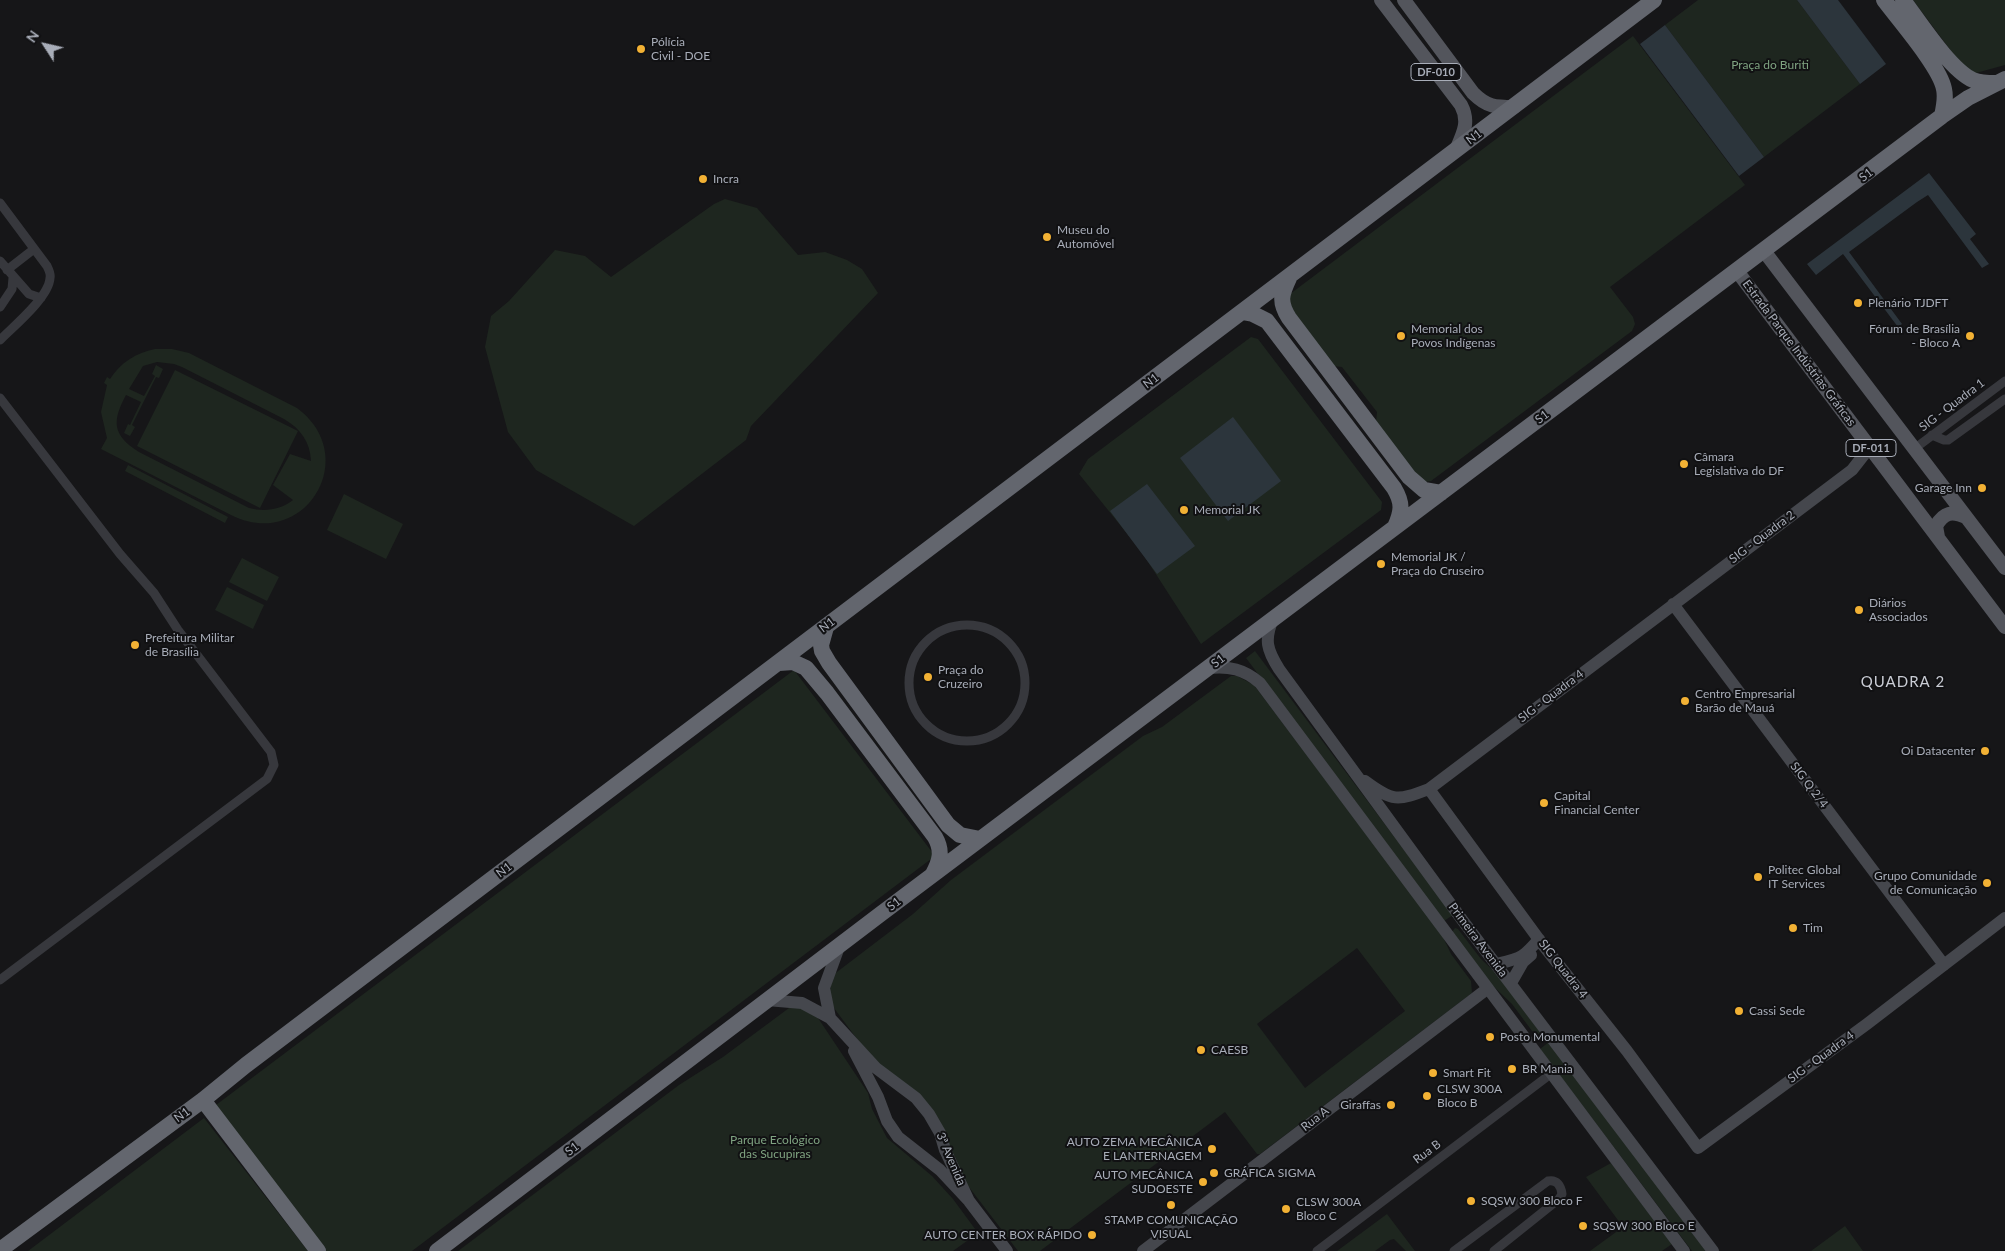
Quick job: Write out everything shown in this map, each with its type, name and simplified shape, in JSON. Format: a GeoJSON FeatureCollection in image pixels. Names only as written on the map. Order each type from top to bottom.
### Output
{"type":"FeatureCollection","features":[{"type":"Feature","properties":{"kind":"highway","name":"N1"},"geometry":{"type":"LineString","coordinates":[[0,1250],[203,1100],[246,1065],[1654,0]]}},
{"type":"Feature","properties":{"kind":"highway"},"geometry":{"type":"LineString","coordinates":[[1884,0],[1918,44],[1942,82],[1945,101],[1942,116]]}},
{"type":"Feature","properties":{"kind":"highway"},"geometry":{"type":"LineString","coordinates":[[1903,0],[1960,70],[1974,80],[1983,82],[2000,81]]}},
{"type":"Feature","properties":{"kind":"highway","name":"S1"},"geometry":{"type":"LineString","coordinates":[[437,1251],[767,1000],[1396,526],[1764,252],[1942,116],[1968,98],[2000,81]]}},
{"type":"Feature","properties":{"kind":"highway"},"geometry":{"type":"LineString","coordinates":[[1288,278],[1282,296],[1282,304],[1289,318],[1409,477],[1424,490],[1441,493]]}},
{"type":"Feature","properties":{"kind":"highway"},"geometry":{"type":"LineString","coordinates":[[1242,312],[1253,314],[1268,321],[1394,488],[1399,496],[1402,508],[1396,526]]}},
{"type":"Feature","properties":{"kind":"highway"},"geometry":{"type":"LineString","coordinates":[[826,627],[821,644],[822,650],[839,677],[948,825],[960,835],[980,840]]}},
{"type":"Feature","properties":{"kind":"highway"},"geometry":{"type":"LineString","coordinates":[[778,663],[793,662],[806,668],[827,693],[935,837],[941,849],[940,857],[932,876]]}},
{"type":"Feature","properties":{"kind":"highway"},"geometry":{"type":"LineString","coordinates":[[203,1100],[318,1251]]}},
{"type":"Feature","properties":{"kind":"main road","name":"DF-010"},"geometry":{"type":"LineString","coordinates":[[1381,0],[1462,105],[1466,114],[1465,128],[1456,150]]}},
{"type":"Feature","properties":{"kind":"main road","name":"DF-010"},"geometry":{"type":"LineString","coordinates":[[1404,0],[1473,94],[1482,103],[1497,107],[1514,107]]}},
{"type":"Feature","properties":{"kind":"main road","name":"DF-011"},"geometry":{"type":"LineString","coordinates":[[1764,252],[2005,568]]}},
{"type":"Feature","properties":{"kind":"main road","name":"Estrada Parque Indústrias Gráficas"},"geometry":{"type":"LineString","coordinates":[[1737,271],[2005,627]]}},
{"type":"Feature","properties":{"kind":"main road"},"geometry":{"type":"LineString","coordinates":[[1938,537],[1936,526],[1944,515],[1955,512],[1966,517]]}},
{"type":"Feature","properties":{"kind":"street"},"geometry":{"type":"LineString","coordinates":[[0,203],[50,274],[49,283],[41,298],[0,340]]}},
{"type":"Feature","properties":{"kind":"street"},"geometry":{"type":"LineString","coordinates":[[7,270],[34,249]]}},
{"type":"Feature","properties":{"kind":"street"},"geometry":{"type":"LineString","coordinates":[[0,261],[29,294],[41,298]]}},
{"type":"Feature","properties":{"kind":"street"},"geometry":{"type":"LineString","coordinates":[[0,307],[12,289],[13,278]]}},
{"type":"Feature","properties":{"kind":"street","name":"SIG - Quadra 1"},"geometry":{"type":"LineString","coordinates":[[1914,449],[2005,380]]}},
{"type":"Feature","properties":{"kind":"street"},"geometry":{"type":"LineString","coordinates":[[0,398],[120,554],[154,593],[178,630],[271,752],[274,765],[267,779],[0,980]]}},
{"type":"Feature","properties":{"kind":"street"},"geometry":{"type":"LineString","coordinates":[[1932,436],[1948,440],[2005,399]]}},
{"type":"Feature","properties":{"kind":"street","name":"SIG - Quadra 2"},"geometry":{"type":"LineString","coordinates":[[1673,604],[1852,470],[1870,447]]}},
{"type":"Feature","properties":{"kind":"street","name":"SIG - Quadra 2"},"geometry":{"type":"LineString","coordinates":[[1852,470],[1880,460]]}},
{"type":"Feature","properties":{"kind":"street","name":"SIG - Quadra 4"},"geometry":{"type":"LineString","coordinates":[[1355,774],[1392,798],[1405,798],[1429,789],[1673,604]]}},
{"type":"Feature","properties":{"kind":"street","name":"SIG Q 2/4"},"geometry":{"type":"LineString","coordinates":[[1673,604],[1944,965]]}},
{"type":"Feature","properties":{"kind":"street","name":"Primeira Avenida"},"geometry":{"type":"LineString","coordinates":[[1273,619],[1268,631],[1267,641],[1274,661],[1463,921],[1713,1251]]}},
{"type":"Feature","properties":{"kind":"street"},"geometry":{"type":"LineString","coordinates":[[962,625],[979,626],[995,632],[1008,642],[1018,655],[1024,671],[1025,688],[1021,705],[1013,719],[998,733],[980,741],[961,742],[942,736],[926,725],[914,709],[909,690],[910,671],[918,652],[931,638],[946,629],[962,625]]}},
{"type":"Feature","properties":{"kind":"street","name":"Primeira Avenida"},"geometry":{"type":"LineString","coordinates":[[1208,668],[1233,668],[1246,672],[1260,683],[1684,1251]]}},
{"type":"Feature","properties":{"kind":"street","name":"SIG Quadra 4"},"geometry":{"type":"LineString","coordinates":[[1429,789],[1698,1148]]}},
{"type":"Feature","properties":{"kind":"street"},"geometry":{"type":"LineString","coordinates":[[1944,965],[2005,918]]}},
{"type":"Feature","properties":{"kind":"street"},"geometry":{"type":"LineString","coordinates":[[1447,933],[1448,925],[1451,922],[1463,921]]}},
{"type":"Feature","properties":{"kind":"street"},"geometry":{"type":"LineString","coordinates":[[1511,983],[1524,962],[1542,942]]}},
{"type":"Feature","properties":{"kind":"street"},"geometry":{"type":"LineString","coordinates":[[1497,964],[1520,958],[1542,942]]}},
{"type":"Feature","properties":{"kind":"street"},"geometry":{"type":"LineString","coordinates":[[830,1018],[824,988],[839,947]]}},
{"type":"Feature","properties":{"kind":"street"},"geometry":{"type":"LineString","coordinates":[[1533,954],[1557,962]]}},
{"type":"Feature","properties":{"kind":"street","name":"SIG - Quadra 4"},"geometry":{"type":"LineString","coordinates":[[1698,1148],[1944,965]]}},
{"type":"Feature","properties":{"kind":"street","name":"Rua A"},"geometry":{"type":"LineString","coordinates":[[1143,1251],[1157,1247],[1330,1107],[1488,989]]}},
{"type":"Feature","properties":{"kind":"street"},"geometry":{"type":"LineString","coordinates":[[767,1000],[802,1003],[830,1018],[847,1037]]}},
{"type":"Feature","properties":{"kind":"street"},"geometry":{"type":"LineString","coordinates":[[1528,1042],[1534,1044],[1541,1042],[1546,1036],[1547,1030]]}},
{"type":"Feature","properties":{"kind":"street","name":"3ª Avenida"},"geometry":{"type":"LineString","coordinates":[[847,1037],[876,1068],[900,1084],[930,1114],[969,1200]]}},
{"type":"Feature","properties":{"kind":"street","name":"3ª Avenida"},"geometry":{"type":"LineString","coordinates":[[847,1037],[878,1097],[887,1121],[898,1137],[940,1170],[969,1200]]}},
{"type":"Feature","properties":{"kind":"street","name":"Rua B"},"geometry":{"type":"LineString","coordinates":[[1316,1251],[1552,1073]]}},
{"type":"Feature","properties":{"kind":"street"},"geometry":{"type":"LineString","coordinates":[[878,1097],[882,1090],[891,1084],[900,1084]]}},
{"type":"Feature","properties":{"kind":"street"},"geometry":{"type":"LineString","coordinates":[[920,1154],[937,1146],[940,1133]]}},
{"type":"Feature","properties":{"kind":"street"},"geometry":{"type":"LineString","coordinates":[[1454,1251],[1542,1185],[1548,1181],[1555,1181],[1561,1190],[1560,1200],[1494,1251]]}},
{"type":"Feature","properties":{"kind":"street"},"geometry":{"type":"LineString","coordinates":[[969,1200],[1007,1251]]}},
{"type":"Feature","properties":{"kind":"green space","name":"Praça do Buriti"},"geometry":{"type":"Polygon","coordinates":[[[1698,0],[1797,0],[1860,84],[1764,157],[1665,25],[1698,0]]]}},
{"type":"Feature","properties":{"kind":"green space"},"geometry":{"type":"Polygon","coordinates":[[[1913,0],[2005,0],[2005,65],[1976,73],[1966,71],[1913,0]]]}},
{"type":"Feature","properties":{"kind":"green space"},"geometry":{"type":"Polygon","coordinates":[[[1633,36],[1745,185],[1610,287],[1633,317],[1635,324],[1632,331],[1431,481],[1425,482],[1420,479],[1376,422],[1377,412],[1342,367],[1333,366],[1289,306],[1290,294],[1633,36]]]}},
{"type":"Feature","properties":{"kind":"green space"},"geometry":{"type":"Polygon","coordinates":[[[725,199],[757,208],[798,255],[825,252],[847,260],[862,269],[878,293],[751,426],[746,440],[634,526],[536,470],[508,432],[485,347],[491,316],[509,301],[555,250],[585,256],[611,277],[714,204],[725,199]]]}},
{"type":"Feature","properties":{"kind":"green space"},"geometry":{"type":"Polygon","coordinates":[[[1251,337],[1258,339],[1382,502],[1381,510],[1201,644],[1141,551],[1079,474],[1088,459],[1251,337]]]}},
{"type":"Feature","properties":{"kind":"green space"},"geometry":{"type":"Polygon","coordinates":[[[172,349],[189,353],[297,408],[316,428],[325,451],[324,473],[316,494],[301,510],[281,521],[258,523],[231,515],[101,449],[107,438],[101,412],[107,385],[104,383],[107,377],[110,379],[124,363],[148,351],[172,349]],[[157,362],[143,366],[129,389],[144,396],[155,376],[152,374],[156,365],[163,369],[159,378],[156,377],[132,425],[135,427],[130,436],[124,433],[141,402],[126,395],[121,404],[118,412],[117,427],[124,440],[139,452],[249,508],[272,509],[283,506],[293,500],[273,485],[290,454],[311,461],[309,448],[300,432],[284,419],[174,364],[157,362]]]}},
{"type":"Feature","properties":{"kind":"green space"},"geometry":{"type":"Polygon","coordinates":[[[175,370],[298,431],[260,508],[137,446],[175,370]]]}},
{"type":"Feature","properties":{"kind":"green space"},"geometry":{"type":"Polygon","coordinates":[[[128,465],[228,517],[225,523],[125,471],[128,465]]]}},
{"type":"Feature","properties":{"kind":"green space"},"geometry":{"type":"Polygon","coordinates":[[[344,494],[403,524],[386,559],[327,530],[344,494]]]}},
{"type":"Feature","properties":{"kind":"green space"},"geometry":{"type":"Polygon","coordinates":[[[242,558],[279,577],[267,601],[229,582],[242,558]]]}},
{"type":"Feature","properties":{"kind":"green space"},"geometry":{"type":"Polygon","coordinates":[[[227,587],[264,605],[253,629],[215,610],[227,587]]]}},
{"type":"Feature","properties":{"kind":"green space"},"geometry":{"type":"Polygon","coordinates":[[[1255,651],[1453,915],[1444,921],[1246,658],[1255,651]]]}},
{"type":"Feature","properties":{"kind":"green space"},"geometry":{"type":"Polygon","coordinates":[[[794,670],[935,856],[412,1251],[324,1251],[212,1108],[794,670]]]}},
{"type":"Feature","properties":{"kind":"green space"},"geometry":{"type":"Polygon","coordinates":[[[1231,676],[1237,676],[1254,685],[1442,935],[1451,954],[1471,981],[1472,993],[1260,1154],[1257,1154],[1225,1112],[1040,1251],[1018,1251],[962,1178],[936,1118],[882,1067],[860,1043],[828,1000],[833,975],[913,914],[951,880],[1143,736],[1162,727],[1231,676]],[[1357,948],[1257,1024],[1305,1088],[1405,1011],[1357,948]]]}},
{"type":"Feature","properties":{"kind":"green space"},"geometry":{"type":"Polygon","coordinates":[[[1455,928],[1458,929],[1481,959],[1500,977],[1540,1034],[1535,1035],[1512,1004],[1492,985],[1452,932],[1455,928]]]}},
{"type":"Feature","properties":{"kind":"green space","name":"Parque Ecológico das Sucupiras"},"geometry":{"type":"Polygon","coordinates":[[[794,1006],[814,1012],[868,1093],[872,1109],[887,1138],[932,1176],[953,1199],[978,1233],[953,1251],[458,1251],[679,1085],[723,1057],[794,1006]]]}},
{"type":"Feature","properties":{"kind":"green space"},"geometry":{"type":"Polygon","coordinates":[[[1549,1042],[1706,1251],[1692,1251],[1540,1049],[1549,1042]]]}},
{"type":"Feature","properties":{"kind":"green space"},"geometry":{"type":"Polygon","coordinates":[[[204,1118],[308,1251],[28,1251],[204,1118]]]}},
{"type":"Feature","properties":{"kind":"green space"},"geometry":{"type":"Polygon","coordinates":[[[1611,1163],[1672,1244],[1662,1251],[1590,1251],[1623,1227],[1586,1177],[1611,1163]]]}},
{"type":"Feature","properties":{"kind":"green space"},"geometry":{"type":"Polygon","coordinates":[[[1387,1214],[1415,1251],[1406,1251],[1394,1239],[1375,1251],[1337,1251],[1387,1214]]]}},
{"type":"Feature","properties":{"kind":"green space"},"geometry":{"type":"Polygon","coordinates":[[[1845,1226],[1863,1251],[1811,1251],[1845,1226]]]}},
{"type":"Feature","properties":{"kind":"shaded area"},"geometry":{"type":"Polygon","coordinates":[[[1797,0],[1838,0],[1886,64],[1860,84],[1797,0]]]}},
{"type":"Feature","properties":{"kind":"shaded area"},"geometry":{"type":"Polygon","coordinates":[[[1665,25],[1764,157],[1739,176],[1640,44],[1665,25]]]}},
{"type":"Feature","properties":{"kind":"shaded area"},"geometry":{"type":"Polygon","coordinates":[[[1929,173],[1976,234],[1970,239],[1989,264],[1982,268],[1928,195],[1917,202],[1849,252],[1902,324],[1898,327],[1843,254],[1816,275],[1807,264],[1929,173]]]}},
{"type":"Feature","properties":{"kind":"shaded area"},"geometry":{"type":"Polygon","coordinates":[[[1233,417],[1281,481],[1228,521],[1180,458],[1233,417]]]}},
{"type":"Feature","properties":{"kind":"shaded area"},"geometry":{"type":"Polygon","coordinates":[[[1147,484],[1195,546],[1157,574],[1110,511],[1147,484]]]}},
{"type":"Feature","properties":{"kind":"place","name":"Pólícia Civil - DOE"},"geometry":{"type":"Point","coordinates":[641,49]}},
{"type":"Feature","properties":{"kind":"place","name":"Incra"},"geometry":{"type":"Point","coordinates":[703,179]}},
{"type":"Feature","properties":{"kind":"place","name":"Museu do Automóvel"},"geometry":{"type":"Point","coordinates":[1047,237]}},
{"type":"Feature","properties":{"kind":"place","name":"Plenário TJDFT"},"geometry":{"type":"Point","coordinates":[1858,303]}},
{"type":"Feature","properties":{"kind":"place","name":"Memorial dos Povos Indígenas"},"geometry":{"type":"Point","coordinates":[1401,336]}},
{"type":"Feature","properties":{"kind":"place","name":"Fórum de Brasília - Bloco A"},"geometry":{"type":"Point","coordinates":[1970,336]}},
{"type":"Feature","properties":{"kind":"place","name":"Câmara Legislativa do DF"},"geometry":{"type":"Point","coordinates":[1684,464]}},
{"type":"Feature","properties":{"kind":"place","name":"Garage Inn"},"geometry":{"type":"Point","coordinates":[1982,488]}},
{"type":"Feature","properties":{"kind":"place","name":"Memorial JK"},"geometry":{"type":"Point","coordinates":[1184,510]}},
{"type":"Feature","properties":{"kind":"place","name":"Memorial JK / Praça do Cruseiro"},"geometry":{"type":"Point","coordinates":[1381,564]}},
{"type":"Feature","properties":{"kind":"place","name":"Diários Associados"},"geometry":{"type":"Point","coordinates":[1859,610]}},
{"type":"Feature","properties":{"kind":"place","name":"Prefeitura Militar de Brasília"},"geometry":{"type":"Point","coordinates":[135,645]}},
{"type":"Feature","properties":{"kind":"place","name":"Praça do Cruzeiro"},"geometry":{"type":"Point","coordinates":[928,677]}},
{"type":"Feature","properties":{"kind":"place","name":"Centro Empresarial Barão de Mauá"},"geometry":{"type":"Point","coordinates":[1685,701]}},
{"type":"Feature","properties":{"kind":"place","name":"Oi Datacenter"},"geometry":{"type":"Point","coordinates":[1985,751]}},
{"type":"Feature","properties":{"kind":"place","name":"Capital Financial Center"},"geometry":{"type":"Point","coordinates":[1544,803]}},
{"type":"Feature","properties":{"kind":"place","name":"Politec Global IT Services"},"geometry":{"type":"Point","coordinates":[1758,877]}},
{"type":"Feature","properties":{"kind":"place","name":"Grupo Comunidade de Comunicação"},"geometry":{"type":"Point","coordinates":[1987,883]}},
{"type":"Feature","properties":{"kind":"place","name":"Tim"},"geometry":{"type":"Point","coordinates":[1793,928]}},
{"type":"Feature","properties":{"kind":"place","name":"Cassi Sede"},"geometry":{"type":"Point","coordinates":[1739,1011]}},
{"type":"Feature","properties":{"kind":"place","name":"Posto Monumental"},"geometry":{"type":"Point","coordinates":[1490,1037]}},
{"type":"Feature","properties":{"kind":"place","name":"CAESB"},"geometry":{"type":"Point","coordinates":[1201,1050]}},
{"type":"Feature","properties":{"kind":"place","name":"BR Mania"},"geometry":{"type":"Point","coordinates":[1512,1069]}},
{"type":"Feature","properties":{"kind":"place","name":"Smart Fit"},"geometry":{"type":"Point","coordinates":[1433,1073]}},
{"type":"Feature","properties":{"kind":"place","name":"CLSW 300A Bloco B"},"geometry":{"type":"Point","coordinates":[1427,1096]}},
{"type":"Feature","properties":{"kind":"place","name":"Giraffas"},"geometry":{"type":"Point","coordinates":[1391,1105]}},
{"type":"Feature","properties":{"kind":"place","name":"AUTO ZEMA MECÂNICA E LANTERNAGEM"},"geometry":{"type":"Point","coordinates":[1212,1149]}},
{"type":"Feature","properties":{"kind":"place","name":"GRÁFICA SIGMA"},"geometry":{"type":"Point","coordinates":[1214,1173]}},
{"type":"Feature","properties":{"kind":"place","name":"AUTO MECÂNICA SUDOESTE"},"geometry":{"type":"Point","coordinates":[1203,1182]}},
{"type":"Feature","properties":{"kind":"place","name":"SQSW 300 Bloco F"},"geometry":{"type":"Point","coordinates":[1471,1201]}},
{"type":"Feature","properties":{"kind":"place","name":"STAMP COMUNICAÇÃO VISUAL"},"geometry":{"type":"Point","coordinates":[1171,1205]}},
{"type":"Feature","properties":{"kind":"place","name":"CLSW 300A Bloco C"},"geometry":{"type":"Point","coordinates":[1286,1209]}},
{"type":"Feature","properties":{"kind":"place","name":"SQSW 300 Bloco E"},"geometry":{"type":"Point","coordinates":[1583,1226]}},
{"type":"Feature","properties":{"kind":"place","name":"AUTO CENTER BOX RÁPIDO"},"geometry":{"type":"Point","coordinates":[1092,1235]}},
{"type":"Feature","properties":{"kind":"district","name":"QUADRA 2"},"geometry":{"type":"Point","coordinates":[1903,682]}}]}
